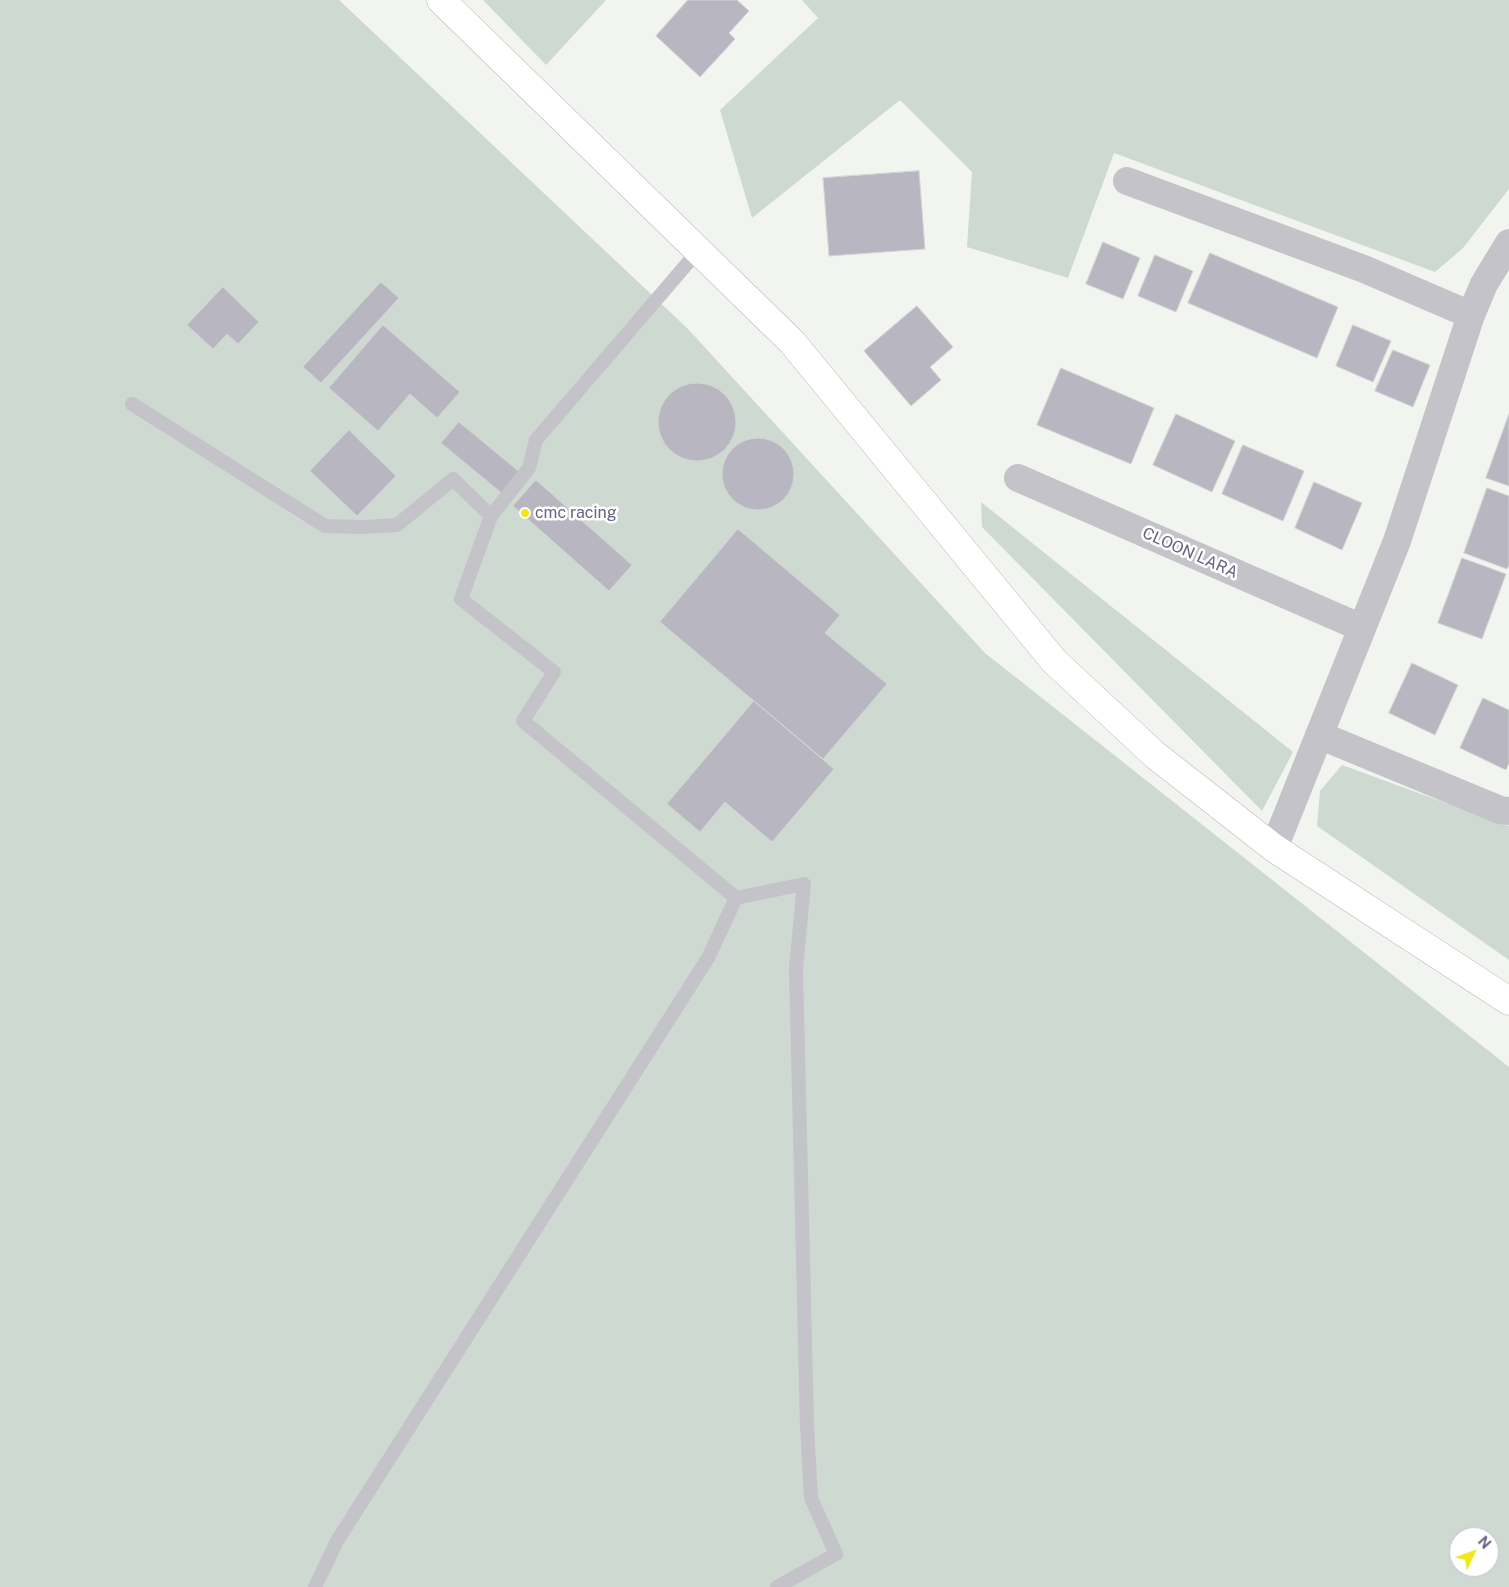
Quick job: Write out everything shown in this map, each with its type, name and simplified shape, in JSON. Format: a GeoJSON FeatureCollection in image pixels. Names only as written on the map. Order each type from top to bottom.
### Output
{"type":"FeatureCollection","features":[{"type":"Feature","properties":{"kind":"main road"},"geometry":{"type":"LineString","coordinates":[[441,0],[792,342],[1054,660],[1154,755],[1274,848],[1509,1001]]}},
{"type":"Feature","properties":{"kind":"street"},"geometry":{"type":"LineString","coordinates":[[1127,181],[1364,269],[1471,315]]}},
{"type":"Feature","properties":{"kind":"street"},"geometry":{"type":"LineString","coordinates":[[1274,848],[1397,541],[1471,315],[1484,284],[1509,243]]}},
{"type":"Feature","properties":{"kind":"street","name":"CLOON LARA"},"geometry":{"type":"LineString","coordinates":[[1018,478],[1362,628]]}},
{"type":"Feature","properties":{"kind":"street"},"geometry":{"type":"LineString","coordinates":[[1319,735],[1500,810],[1509,811]]}},
{"type":"Feature","properties":{"kind":"lane"},"geometry":{"type":"LineString","coordinates":[[698,251],[536,440],[529,468],[491,516],[461,599],[554,672],[523,721],[736,898]]}},
{"type":"Feature","properties":{"kind":"lane"},"geometry":{"type":"LineString","coordinates":[[132,404],[325,526],[364,528],[397,525],[453,479],[491,516]]}},
{"type":"Feature","properties":{"kind":"lane"},"geometry":{"type":"LineString","coordinates":[[736,898],[804,884],[796,969],[807,1426],[811,1498],[836,1554],[777,1587]]}},
{"type":"Feature","properties":{"kind":"lane"},"geometry":{"type":"LineString","coordinates":[[315,1587],[337,1541],[708,958],[736,898]]}},
{"type":"Feature","properties":{"kind":"shaded area"},"geometry":{"type":"Polygon","coordinates":[[[0,0],[339,0],[688,329],[985,653],[1509,1067],[1509,1587],[0,1587],[0,0]]]}},
{"type":"Feature","properties":{"kind":"shaded area"},"geometry":{"type":"Polygon","coordinates":[[[483,0],[606,0],[546,65],[483,0]]]}},
{"type":"Feature","properties":{"kind":"shaded area"},"geometry":{"type":"Polygon","coordinates":[[[802,0],[1509,0],[1509,189],[1463,248],[1435,272],[1114,153],[1068,278],[967,247],[972,172],[900,100],[752,218],[720,110],[818,18],[802,0]]]}},
{"type":"Feature","properties":{"kind":"shaded area"},"geometry":{"type":"Polygon","coordinates":[[[981,502],[1293,752],[1262,811],[982,527],[981,502]]]}},
{"type":"Feature","properties":{"kind":"shaded area"},"geometry":{"type":"Polygon","coordinates":[[[1342,765],[1509,826],[1509,960],[1317,826],[1320,791],[1342,765]]]}},
{"type":"Feature","properties":{"kind":"building"},"geometry":{"type":"Polygon","coordinates":[[[688,0],[737,0],[749,11],[729,33],[735,39],[700,77],[656,36],[688,0]]]}},
{"type":"Feature","properties":{"kind":"building"},"geometry":{"type":"Polygon","coordinates":[[[919,171],[925,249],[829,256],[823,178],[919,171]]]}},
{"type":"Feature","properties":{"kind":"building"},"geometry":{"type":"Polygon","coordinates":[[[1103,242],[1140,258],[1123,299],[1086,284],[1103,242]]]}},
{"type":"Feature","properties":{"kind":"building"},"geometry":{"type":"Polygon","coordinates":[[[1210,253],[1338,307],[1317,358],[1188,303],[1210,253]]]}},
{"type":"Feature","properties":{"kind":"building"},"geometry":{"type":"Polygon","coordinates":[[[1155,255],[1193,271],[1176,312],[1138,296],[1155,255]]]}},
{"type":"Feature","properties":{"kind":"building"},"geometry":{"type":"Polygon","coordinates":[[[381,282],[399,298],[321,383],[303,367],[381,282]]]}},
{"type":"Feature","properties":{"kind":"building"},"geometry":{"type":"Polygon","coordinates":[[[223,287],[259,322],[238,344],[227,334],[213,349],[187,325],[223,287]]]}},
{"type":"Feature","properties":{"kind":"building"},"geometry":{"type":"Polygon","coordinates":[[[917,306],[953,347],[930,367],[941,380],[911,406],[864,351],[917,306]]]}},
{"type":"Feature","properties":{"kind":"building"},"geometry":{"type":"Polygon","coordinates":[[[383,325],[460,392],[437,418],[410,394],[378,431],[329,388],[383,325]]]}},
{"type":"Feature","properties":{"kind":"building"},"geometry":{"type":"Polygon","coordinates":[[[1353,325],[1391,341],[1373,382],[1336,366],[1353,325]]]}},
{"type":"Feature","properties":{"kind":"building"},"geometry":{"type":"Polygon","coordinates":[[[1393,350],[1430,365],[1413,407],[1375,391],[1393,350]]]}},
{"type":"Feature","properties":{"kind":"building"},"geometry":{"type":"Polygon","coordinates":[[[1061,368],[1154,408],[1131,464],[1037,425],[1061,368]]]}},
{"type":"Feature","properties":{"kind":"building"},"geometry":{"type":"Polygon","coordinates":[[[689,383],[705,383],[719,389],[730,400],[736,414],[736,430],[730,444],[719,455],[705,461],[689,461],[675,455],[664,444],[658,430],[658,414],[664,400],[675,389],[689,383]]]}},
{"type":"Feature","properties":{"kind":"building"},"geometry":{"type":"Polygon","coordinates":[[[1176,414],[1235,441],[1212,492],[1153,465],[1176,414]]]}},
{"type":"Feature","properties":{"kind":"building"},"geometry":{"type":"Polygon","coordinates":[[[1509,414],[1509,486],[1486,478],[1509,414]]]}},
{"type":"Feature","properties":{"kind":"building"},"geometry":{"type":"Polygon","coordinates":[[[459,422],[522,474],[504,495],[441,443],[459,422]]]}},
{"type":"Feature","properties":{"kind":"building"},"geometry":{"type":"Polygon","coordinates":[[[349,430],[396,476],[357,516],[310,471],[349,430]]]}},
{"type":"Feature","properties":{"kind":"building"},"geometry":{"type":"Polygon","coordinates":[[[758,438],[778,444],[788,454],[794,474],[788,494],[778,504],[758,510],[738,504],[728,494],[722,474],[728,454],[738,444],[758,438]]]}},
{"type":"Feature","properties":{"kind":"building"},"geometry":{"type":"Polygon","coordinates":[[[1243,445],[1304,471],[1283,521],[1222,494],[1243,445]]]}},
{"type":"Feature","properties":{"kind":"building"},"geometry":{"type":"Polygon","coordinates":[[[536,480],[632,565],[609,591],[513,506],[536,480]]]}},
{"type":"Feature","properties":{"kind":"building"},"geometry":{"type":"Polygon","coordinates":[[[1314,482],[1362,503],[1342,550],[1295,528],[1314,482]]]}},
{"type":"Feature","properties":{"kind":"building"},"geometry":{"type":"Polygon","coordinates":[[[1487,488],[1509,496],[1509,565],[1507,569],[1464,553],[1487,488]]]}},
{"type":"Feature","properties":{"kind":"building"},"geometry":{"type":"Polygon","coordinates":[[[738,529],[840,615],[825,633],[887,684],[823,759],[660,622],[738,529]]]}},
{"type":"Feature","properties":{"kind":"building"},"geometry":{"type":"Polygon","coordinates":[[[1462,558],[1506,574],[1482,639],[1438,623],[1462,558]]]}},
{"type":"Feature","properties":{"kind":"building"},"geometry":{"type":"Polygon","coordinates":[[[1412,663],[1458,685],[1435,735],[1389,713],[1412,663]]]}},
{"type":"Feature","properties":{"kind":"building"},"geometry":{"type":"Polygon","coordinates":[[[1483,698],[1509,710],[1509,763],[1506,770],[1460,748],[1483,698]]]}},
{"type":"Feature","properties":{"kind":"building"},"geometry":{"type":"Polygon","coordinates":[[[754,701],[834,769],[772,842],[725,802],[700,832],[667,804],[754,701]]]}},
{"type":"Feature","properties":{"kind":"place","name":"cmc racing"},"geometry":{"type":"Point","coordinates":[525,513]}}]}
